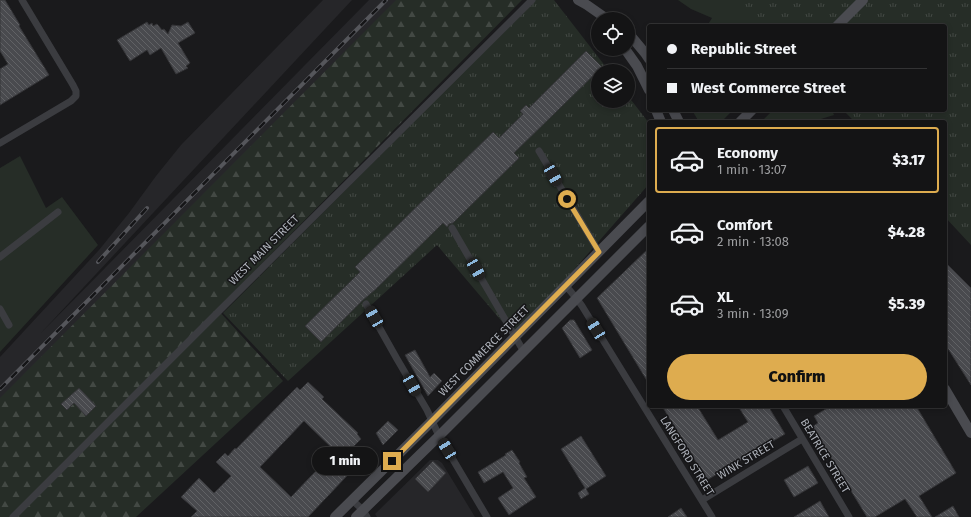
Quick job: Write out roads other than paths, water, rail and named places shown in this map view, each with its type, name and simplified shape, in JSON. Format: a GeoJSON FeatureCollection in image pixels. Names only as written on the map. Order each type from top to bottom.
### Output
{"type":"FeatureCollection","features":[{"type":"Feature","properties":{"kind":"main road"},"geometry":{"type":"LineString","coordinates":[[578,0],[597,12]]}},
{"type":"Feature","properties":{"kind":"main road"},"geometry":{"type":"LineString","coordinates":[[839,24],[863,0]]}},
{"type":"Feature","properties":{"kind":"main road"},"geometry":{"type":"LineString","coordinates":[[635,41],[647,56]]}},
{"type":"Feature","properties":{"kind":"main road"},"geometry":{"type":"LineString","coordinates":[[630,56],[647,86]]}},
{"type":"Feature","properties":{"kind":"main road"},"geometry":{"type":"LineString","coordinates":[[742,120],[750,112]]}},
{"type":"Feature","properties":{"kind":"main road","name":"WEST COMMERCE STREET"},"geometry":{"type":"LineString","coordinates":[[335,517],[647,203]]}},
{"type":"Feature","properties":{"kind":"main road"},"geometry":{"type":"LineString","coordinates":[[362,515],[647,228]]}},
{"type":"Feature","properties":{"kind":"main road"},"geometry":{"type":"LineString","coordinates":[[947,392],[971,433]]}},
{"type":"Feature","properties":{"kind":"street"},"geometry":{"type":"LineString","coordinates":[[0,143],[71,101],[76,96],[76,91],[73,85],[22,0]]}},
{"type":"Feature","properties":{"kind":"street","name":"WEST MAIN STREET"},"geometry":{"type":"LineString","coordinates":[[13,517],[200,329],[532,0]]}},
{"type":"Feature","properties":{"kind":"street"},"geometry":{"type":"LineString","coordinates":[[540,151],[599,252]]}},
{"type":"Feature","properties":{"kind":"street"},"geometry":{"type":"LineString","coordinates":[[0,258],[58,212]]}},
{"type":"Feature","properties":{"kind":"street"},"geometry":{"type":"LineString","coordinates":[[452,228],[524,352]]}},
{"type":"Feature","properties":{"kind":"street","name":"LANGFORD STREET"},"geometry":{"type":"LineString","coordinates":[[566,286],[577,299],[712,517]]}},
{"type":"Feature","properties":{"kind":"street"},"geometry":{"type":"LineString","coordinates":[[366,304],[427,410],[439,436],[487,517]]}},
{"type":"Feature","properties":{"kind":"street"},"geometry":{"type":"LineString","coordinates":[[0,309],[9,325]]}},
{"type":"Feature","properties":{"kind":"street","name":"BEATRICE STREET"},"geometry":{"type":"LineString","coordinates":[[784,408],[849,517]]}},
{"type":"Feature","properties":{"kind":"street","name":"WINK STREET"},"geometry":{"type":"LineString","coordinates":[[702,500],[802,439]]}},
{"type":"Feature","properties":{"kind":"street"},"geometry":{"type":"LineString","coordinates":[[352,500],[362,515]]}},
{"type":"Feature","properties":{"kind":"railway"},"geometry":{"type":"LineString","coordinates":[[0,389],[386,0]]}},
{"type":"Feature","properties":{"kind":"railway"},"geometry":{"type":"LineString","coordinates":[[98,262],[147,208]]}}]}
